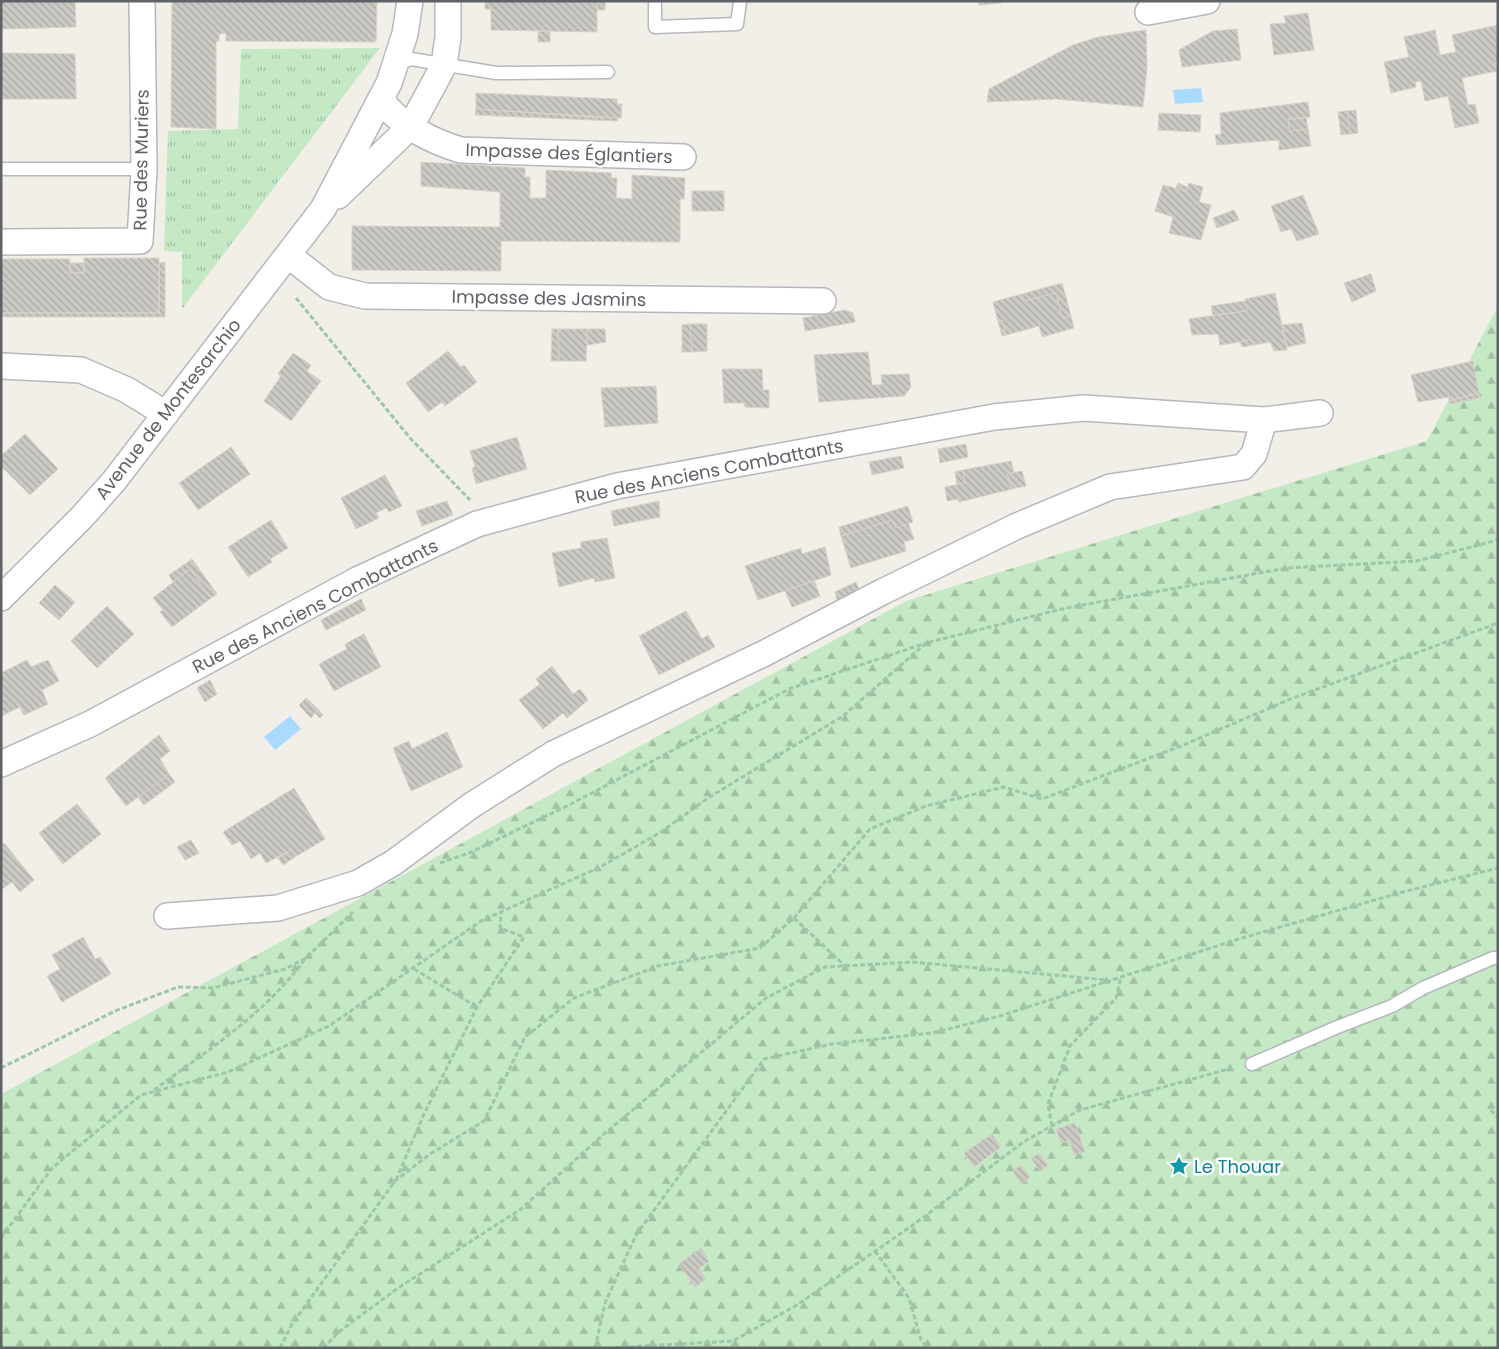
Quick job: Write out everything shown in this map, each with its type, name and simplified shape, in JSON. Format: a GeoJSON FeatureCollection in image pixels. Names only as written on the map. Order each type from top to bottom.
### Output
{"type":"FeatureCollection","features":[{"type":"Feature","properties":{"kind":"street","name":"Rue des Muriers"},"geometry":{"type":"LineString","coordinates":[[1,242],[140,241],[144,169],[142,1]]}},
{"type":"Feature","properties":{"kind":"street","name":"Avenue de Montesarchio"},"geometry":{"type":"LineString","coordinates":[[323,209],[381,99],[397,64],[405,34],[410,1]]}},
{"type":"Feature","properties":{"kind":"street","name":"Avenue de Montesarchio"},"geometry":{"type":"LineString","coordinates":[[1,598],[82,518],[166,414],[323,209],[411,126],[444,65],[448,36],[448,1]]}},
{"type":"Feature","properties":{"kind":"street"},"geometry":{"type":"LineString","coordinates":[[1148,12],[1207,1]]}},
{"type":"Feature","properties":{"kind":"street","name":"Impasse des Églantiers"},"geometry":{"type":"LineString","coordinates":[[381,99],[388,111],[438,144],[461,150],[683,157]]}},
{"type":"Feature","properties":{"kind":"street","name":"Impasse des Jasmins"},"geometry":{"type":"LineString","coordinates":[[281,264],[329,287],[365,296],[823,301]]}},
{"type":"Feature","properties":{"kind":"street"},"geometry":{"type":"LineString","coordinates":[[1,366],[81,370],[127,390],[166,414]]}},
{"type":"Feature","properties":{"kind":"street","name":"Rue des Anciens Combattants"},"geometry":{"type":"LineString","coordinates":[[1,764],[90,724],[357,580],[477,524],[617,486],[994,418],[1084,408],[1264,420],[1320,413]]}},
{"type":"Feature","properties":{"kind":"street"},"geometry":{"type":"LineString","coordinates":[[167,916],[278,908],[358,884],[407,853],[472,805],[553,754],[763,654],[882,592],[1017,526],[1110,487],[1243,467],[1254,454],[1264,420]]}},
{"type":"Feature","properties":{"kind":"lane"},"geometry":{"type":"LineString","coordinates":[[655,1],[655,27],[738,24],[740,1]]}},
{"type":"Feature","properties":{"kind":"lane"},"geometry":{"type":"LineString","coordinates":[[397,64],[410,59],[496,73],[608,72]]}},
{"type":"Feature","properties":{"kind":"lane"},"geometry":{"type":"LineString","coordinates":[[1,169],[144,169]]}},
{"type":"Feature","properties":{"kind":"lane"},"geometry":{"type":"LineString","coordinates":[[1252,1064],[1392,1006],[1423,988],[1493,958],[1498,958]]}},
{"type":"Feature","properties":{"kind":"path"},"geometry":{"type":"LineString","coordinates":[[281,264],[310,312],[349,365],[410,438],[472,502],[452,536]]}},
{"type":"Feature","properties":{"kind":"path"},"geometry":{"type":"LineString","coordinates":[[407,853],[438,864],[469,853],[567,806],[789,689],[926,643],[1066,608],[1287,568],[1417,561],[1498,540]]}},
{"type":"Feature","properties":{"kind":"path"},"geometry":{"type":"LineString","coordinates":[[396,1181],[430,1154],[484,1121],[525,1037],[574,998],[658,966],[760,948],[794,918],[870,829],[926,806],[1004,787],[1042,799],[1181,746],[1293,698],[1498,624]]}},
{"type":"Feature","properties":{"kind":"path"},"geometry":{"type":"LineString","coordinates":[[1,1238],[52,1168],[141,1095],[228,1072],[329,1026],[481,921],[602,866],[661,832],[708,798],[843,716],[926,643]]}},
{"type":"Feature","properties":{"kind":"path"},"geometry":{"type":"LineString","coordinates":[[595,1348],[605,1303],[636,1235],[764,1059],[832,1044],[932,1033],[1000,1016],[1242,938],[1403,892],[1498,868]]}},
{"type":"Feature","properties":{"kind":"path"},"geometry":{"type":"LineString","coordinates":[[151,1092],[251,1019],[292,977],[306,958],[348,919],[359,905]]}},
{"type":"Feature","properties":{"kind":"path"},"geometry":{"type":"LineString","coordinates":[[280,1348],[292,1324],[396,1181],[423,1116],[477,1007],[524,937],[500,928],[500,911]]}},
{"type":"Feature","properties":{"kind":"path"},"geometry":{"type":"LineString","coordinates":[[794,918],[845,966]]}},
{"type":"Feature","properties":{"kind":"path"},"geometry":{"type":"LineString","coordinates":[[1,1068],[115,1011],[178,988],[214,988],[285,969],[306,958]]}},
{"type":"Feature","properties":{"kind":"path"},"geometry":{"type":"LineString","coordinates":[[324,1348],[340,1331],[398,1288],[521,1209],[611,1128],[766,998],[825,967],[912,962],[1110,980]]}},
{"type":"Feature","properties":{"kind":"path"},"geometry":{"type":"LineString","coordinates":[[414,969],[477,1007]]}},
{"type":"Feature","properties":{"kind":"path"},"geometry":{"type":"LineString","coordinates":[[1052,1126],[1048,1104],[1070,1046],[1116,998],[1121,977]]}},
{"type":"Feature","properties":{"kind":"path"},"geometry":{"type":"LineString","coordinates":[[606,1348],[733,1341],[797,1306],[1025,1141],[1080,1110],[1206,1074],[1252,1064]]}},
{"type":"Feature","properties":{"kind":"path"},"geometry":{"type":"LineString","coordinates":[[1491,1110],[1498,1118]]}},
{"type":"Feature","properties":{"kind":"path"},"geometry":{"type":"LineString","coordinates":[[875,1251],[909,1298],[921,1340],[928,1348]]}},
{"type":"Feature","properties":{"kind":"green space"},"geometry":{"type":"Polygon","coordinates":[[[380,48],[182,309],[182,252],[164,251],[168,131],[238,129],[241,49],[380,48]]]}},
{"type":"Feature","properties":{"kind":"green space"},"geometry":{"type":"Polygon","coordinates":[[[1498,306],[1498,1348],[1,1348],[1,1094],[906,601],[1427,441],[1498,306]]]}},
{"type":"Feature","properties":{"kind":"water"},"geometry":{"type":"Polygon","coordinates":[[[1201,88],[1203,102],[1175,104],[1173,90],[1201,88]]]}},
{"type":"Feature","properties":{"kind":"water"},"geometry":{"type":"Polygon","coordinates":[[[290,716],[301,729],[275,750],[264,737],[290,716]]]}},
{"type":"Feature","properties":{"kind":"building"},"geometry":{"type":"Polygon","coordinates":[[[1,1],[75,1],[76,27],[1,29],[1,1]]]}},
{"type":"Feature","properties":{"kind":"building"},"geometry":{"type":"Polygon","coordinates":[[[172,1],[377,1],[376,42],[226,41],[226,33],[219,34],[219,41],[216,41],[216,129],[171,127],[172,1]]]}},
{"type":"Feature","properties":{"kind":"building"},"geometry":{"type":"Polygon","coordinates":[[[485,1],[597,1],[597,32],[491,30],[491,9],[485,9],[485,1]]]}},
{"type":"Feature","properties":{"kind":"building"},"geometry":{"type":"Polygon","coordinates":[[[597,1],[605,1],[605,10],[597,10],[597,1]]]}},
{"type":"Feature","properties":{"kind":"building"},"geometry":{"type":"Polygon","coordinates":[[[978,1],[1001,1],[1001,3],[979,5],[978,1]]]}},
{"type":"Feature","properties":{"kind":"building"},"geometry":{"type":"Polygon","coordinates":[[[1308,13],[1314,50],[1274,55],[1270,24],[1286,23],[1284,16],[1308,13]]]}},
{"type":"Feature","properties":{"kind":"building"},"geometry":{"type":"Polygon","coordinates":[[[1498,25],[1498,62],[1495,63],[1497,71],[1462,78],[1468,105],[1475,104],[1479,123],[1455,128],[1448,96],[1425,101],[1421,81],[1415,82],[1416,87],[1391,93],[1384,62],[1409,57],[1404,37],[1435,30],[1440,55],[1456,52],[1452,35],[1498,25]]]}},
{"type":"Feature","properties":{"kind":"building"},"geometry":{"type":"Polygon","coordinates":[[[1237,29],[1241,60],[1182,67],[1179,50],[1213,31],[1237,29]]]}},
{"type":"Feature","properties":{"kind":"building"},"geometry":{"type":"Polygon","coordinates":[[[1146,30],[1147,68],[1143,107],[1056,99],[987,102],[989,89],[1073,45],[1098,37],[1146,30]]]}},
{"type":"Feature","properties":{"kind":"building"},"geometry":{"type":"Polygon","coordinates":[[[538,31],[550,31],[550,42],[538,42],[538,31]]]}},
{"type":"Feature","properties":{"kind":"building"},"geometry":{"type":"Polygon","coordinates":[[[1,53],[75,54],[76,99],[1,99],[1,53]]]}},
{"type":"Feature","properties":{"kind":"building"},"geometry":{"type":"Polygon","coordinates":[[[476,93],[617,99],[617,104],[622,104],[621,118],[476,109],[476,93]]]}},
{"type":"Feature","properties":{"kind":"building"},"geometry":{"type":"Polygon","coordinates":[[[1308,102],[1310,117],[1288,119],[1290,131],[1308,129],[1311,146],[1279,150],[1279,140],[1217,145],[1215,135],[1221,134],[1220,113],[1308,102]]]}},
{"type":"Feature","properties":{"kind":"building"},"geometry":{"type":"Polygon","coordinates":[[[476,109],[618,118],[617,121],[475,115],[476,109]]]}},
{"type":"Feature","properties":{"kind":"building"},"geometry":{"type":"Polygon","coordinates":[[[1356,110],[1358,133],[1350,134],[1347,111],[1356,110]]]}},
{"type":"Feature","properties":{"kind":"building"},"geometry":{"type":"Polygon","coordinates":[[[1347,111],[1350,134],[1341,135],[1338,112],[1347,111]]]}},
{"type":"Feature","properties":{"kind":"building"},"geometry":{"type":"Polygon","coordinates":[[[1159,113],[1201,115],[1200,132],[1158,130],[1159,113]]]}},
{"type":"Feature","properties":{"kind":"building"},"geometry":{"type":"Polygon","coordinates":[[[1306,118],[1308,129],[1290,131],[1288,119],[1306,118]]]}},
{"type":"Feature","properties":{"kind":"building"},"geometry":{"type":"Polygon","coordinates":[[[421,162],[525,168],[525,177],[530,177],[530,198],[546,198],[546,170],[611,173],[611,178],[617,178],[616,198],[632,199],[632,175],[685,178],[684,199],[680,199],[680,242],[501,241],[501,271],[352,270],[352,226],[500,227],[500,192],[421,186],[421,162]]]}},
{"type":"Feature","properties":{"kind":"building"},"geometry":{"type":"Polygon","coordinates":[[[1178,183],[1187,187],[1186,191],[1176,188],[1178,183]]]}},
{"type":"Feature","properties":{"kind":"building"},"geometry":{"type":"Polygon","coordinates":[[[1189,183],[1203,187],[1199,202],[1211,205],[1201,240],[1169,233],[1173,217],[1155,211],[1163,185],[1186,191],[1189,183]]]}},
{"type":"Feature","properties":{"kind":"building"},"geometry":{"type":"Polygon","coordinates":[[[692,191],[724,191],[724,211],[692,211],[692,191]]]}},
{"type":"Feature","properties":{"kind":"building"},"geometry":{"type":"Polygon","coordinates":[[[1303,195],[1319,234],[1297,241],[1291,229],[1281,232],[1271,206],[1303,195]]]}},
{"type":"Feature","properties":{"kind":"building"},"geometry":{"type":"Polygon","coordinates":[[[1234,210],[1239,220],[1217,228],[1213,218],[1234,210]]]}},
{"type":"Feature","properties":{"kind":"building"},"geometry":{"type":"Polygon","coordinates":[[[84,258],[159,258],[159,313],[1,313],[1,259],[70,259],[70,273],[84,273],[84,258]]]}},
{"type":"Feature","properties":{"kind":"building"},"geometry":{"type":"Polygon","coordinates":[[[165,262],[165,317],[1,317],[1,313],[159,313],[159,263],[165,262]]]}},
{"type":"Feature","properties":{"kind":"building"},"geometry":{"type":"Polygon","coordinates":[[[70,263],[84,263],[84,273],[70,273],[70,263]]]}},
{"type":"Feature","properties":{"kind":"building"},"geometry":{"type":"Polygon","coordinates":[[[1371,274],[1376,291],[1352,302],[1344,283],[1371,274]]]}},
{"type":"Feature","properties":{"kind":"building"},"geometry":{"type":"Polygon","coordinates":[[[1062,283],[1071,316],[1062,318],[1056,293],[1023,301],[1022,294],[1062,283]]]}},
{"type":"Feature","properties":{"kind":"building"},"geometry":{"type":"Polygon","coordinates":[[[1056,293],[1062,318],[1071,316],[1074,328],[1042,337],[1039,326],[1006,335],[1002,320],[998,321],[993,302],[1022,294],[1023,301],[1056,293]]]}},
{"type":"Feature","properties":{"kind":"building"},"geometry":{"type":"Polygon","coordinates":[[[1275,293],[1287,350],[1274,351],[1270,342],[1253,345],[1252,340],[1220,345],[1218,334],[1192,335],[1189,319],[1247,311],[1245,299],[1275,293]]]}},
{"type":"Feature","properties":{"kind":"building"},"geometry":{"type":"Polygon","coordinates":[[[1245,301],[1247,311],[1213,315],[1211,306],[1245,301]]]}},
{"type":"Feature","properties":{"kind":"building"},"geometry":{"type":"Polygon","coordinates":[[[845,310],[853,313],[855,322],[805,331],[803,318],[845,310]]]}},
{"type":"Feature","properties":{"kind":"building"},"geometry":{"type":"Polygon","coordinates":[[[1002,320],[1006,335],[1002,336],[998,321],[1002,320]]]}},
{"type":"Feature","properties":{"kind":"building"},"geometry":{"type":"Polygon","coordinates":[[[1302,323],[1306,343],[1287,347],[1282,325],[1302,323]]]}},
{"type":"Feature","properties":{"kind":"building"},"geometry":{"type":"Polygon","coordinates":[[[690,324],[692,352],[682,352],[682,325],[690,324]]]}},
{"type":"Feature","properties":{"kind":"building"},"geometry":{"type":"Polygon","coordinates":[[[690,324],[707,324],[707,351],[692,352],[690,324]]]}},
{"type":"Feature","properties":{"kind":"building"},"geometry":{"type":"Polygon","coordinates":[[[552,329],[558,329],[559,361],[551,361],[552,329]]]}},
{"type":"Feature","properties":{"kind":"building"},"geometry":{"type":"Polygon","coordinates":[[[558,329],[587,329],[586,361],[559,361],[558,329]]]}},
{"type":"Feature","properties":{"kind":"building"},"geometry":{"type":"Polygon","coordinates":[[[587,329],[605,329],[606,342],[587,345],[587,329]]]}},
{"type":"Feature","properties":{"kind":"building"},"geometry":{"type":"Polygon","coordinates":[[[1252,340],[1253,345],[1242,347],[1240,342],[1252,340]]]}},
{"type":"Feature","properties":{"kind":"building"},"geometry":{"type":"Polygon","coordinates":[[[448,351],[461,367],[464,365],[477,382],[445,406],[442,402],[428,412],[406,383],[448,351]]]}},
{"type":"Feature","properties":{"kind":"building"},"geometry":{"type":"Polygon","coordinates":[[[868,352],[872,385],[882,385],[881,375],[909,374],[911,387],[904,396],[819,402],[814,355],[868,352]]]}},
{"type":"Feature","properties":{"kind":"building"},"geometry":{"type":"Polygon","coordinates":[[[293,353],[311,365],[307,371],[321,381],[291,421],[264,401],[281,376],[278,374],[293,353]]]}},
{"type":"Feature","properties":{"kind":"building"},"geometry":{"type":"Polygon","coordinates":[[[1473,361],[1479,393],[1449,401],[1449,397],[1418,402],[1411,375],[1473,361]]]}},
{"type":"Feature","properties":{"kind":"building"},"geometry":{"type":"Polygon","coordinates":[[[722,369],[762,369],[763,390],[769,390],[769,408],[745,407],[744,403],[724,403],[722,369]]]}},
{"type":"Feature","properties":{"kind":"building"},"geometry":{"type":"Polygon","coordinates":[[[656,386],[658,423],[605,427],[601,388],[656,386]]]}},
{"type":"Feature","properties":{"kind":"building"},"geometry":{"type":"Polygon","coordinates":[[[1479,393],[1479,398],[1450,404],[1449,401],[1479,393]]]}},
{"type":"Feature","properties":{"kind":"building"},"geometry":{"type":"Polygon","coordinates":[[[25,434],[58,469],[30,495],[1,466],[1,456],[25,434]]]}},
{"type":"Feature","properties":{"kind":"building"},"geometry":{"type":"Polygon","coordinates":[[[517,437],[527,469],[476,484],[472,468],[475,467],[470,451],[517,437]]]}},
{"type":"Feature","properties":{"kind":"building"},"geometry":{"type":"Polygon","coordinates":[[[966,444],[968,457],[940,463],[938,449],[966,444]]]}},
{"type":"Feature","properties":{"kind":"building"},"geometry":{"type":"Polygon","coordinates":[[[231,447],[250,474],[198,510],[179,483],[231,447]]]}},
{"type":"Feature","properties":{"kind":"building"},"geometry":{"type":"Polygon","coordinates":[[[901,456],[904,468],[872,475],[869,462],[901,456]]]}},
{"type":"Feature","properties":{"kind":"building"},"geometry":{"type":"Polygon","coordinates":[[[1011,461],[1014,472],[1007,474],[1012,489],[959,502],[958,499],[947,501],[945,487],[965,483],[963,470],[1011,461]]]}},
{"type":"Feature","properties":{"kind":"building"},"geometry":{"type":"Polygon","coordinates":[[[963,470],[965,483],[957,485],[955,472],[963,470]]]}},
{"type":"Feature","properties":{"kind":"building"},"geometry":{"type":"Polygon","coordinates":[[[1022,471],[1026,486],[1012,489],[1007,474],[1022,471]]]}},
{"type":"Feature","properties":{"kind":"building"},"geometry":{"type":"Polygon","coordinates":[[[385,475],[402,506],[389,512],[386,508],[376,513],[379,518],[356,529],[341,498],[385,475]]]}},
{"type":"Feature","properties":{"kind":"building"},"geometry":{"type":"Polygon","coordinates":[[[447,501],[453,515],[422,526],[416,511],[447,501]]]}},
{"type":"Feature","properties":{"kind":"building"},"geometry":{"type":"Polygon","coordinates":[[[659,501],[660,517],[614,526],[611,511],[659,501]]]}},
{"type":"Feature","properties":{"kind":"building"},"geometry":{"type":"Polygon","coordinates":[[[908,506],[913,522],[896,528],[892,520],[841,536],[839,527],[908,506]]]}},
{"type":"Feature","properties":{"kind":"building"},"geometry":{"type":"Polygon","coordinates":[[[271,520],[288,548],[270,559],[272,562],[248,577],[228,547],[271,520]]]}},
{"type":"Feature","properties":{"kind":"building"},"geometry":{"type":"Polygon","coordinates":[[[892,520],[896,528],[908,523],[914,539],[904,542],[906,551],[851,568],[841,536],[892,520]]]}},
{"type":"Feature","properties":{"kind":"building"},"geometry":{"type":"Polygon","coordinates":[[[607,538],[615,578],[595,582],[594,578],[559,587],[552,553],[581,548],[581,542],[607,538]]]}},
{"type":"Feature","properties":{"kind":"building"},"geometry":{"type":"Polygon","coordinates":[[[825,547],[831,575],[758,600],[745,566],[801,548],[802,554],[825,547]]]}},
{"type":"Feature","properties":{"kind":"building"},"geometry":{"type":"Polygon","coordinates":[[[192,559],[217,594],[211,598],[190,569],[173,582],[169,575],[192,559]]]}},
{"type":"Feature","properties":{"kind":"building"},"geometry":{"type":"Polygon","coordinates":[[[190,569],[211,598],[172,627],[160,612],[163,610],[153,598],[190,569]]]}},
{"type":"Feature","properties":{"kind":"building"},"geometry":{"type":"Polygon","coordinates":[[[814,580],[820,596],[792,607],[785,591],[814,580]]]}},
{"type":"Feature","properties":{"kind":"building"},"geometry":{"type":"Polygon","coordinates":[[[856,582],[861,594],[838,604],[835,592],[856,582]]]}},
{"type":"Feature","properties":{"kind":"building"},"geometry":{"type":"Polygon","coordinates":[[[55,585],[75,602],[59,620],[39,603],[55,585]]]}},
{"type":"Feature","properties":{"kind":"building"},"geometry":{"type":"Polygon","coordinates":[[[361,599],[366,610],[326,630],[321,620],[361,599]]]}},
{"type":"Feature","properties":{"kind":"building"},"geometry":{"type":"Polygon","coordinates":[[[107,606],[134,634],[97,668],[71,641],[107,606]]]}},
{"type":"Feature","properties":{"kind":"building"},"geometry":{"type":"Polygon","coordinates":[[[686,611],[702,639],[708,635],[715,647],[659,675],[639,636],[686,611]]]}},
{"type":"Feature","properties":{"kind":"building"},"geometry":{"type":"Polygon","coordinates":[[[364,634],[381,667],[334,691],[319,664],[347,649],[345,644],[364,634]]]}},
{"type":"Feature","properties":{"kind":"building"},"geometry":{"type":"Polygon","coordinates":[[[27,660],[31,667],[48,660],[59,681],[42,690],[48,704],[24,715],[20,707],[1,716],[1,673],[27,660]]]}},
{"type":"Feature","properties":{"kind":"building"},"geometry":{"type":"Polygon","coordinates":[[[552,666],[573,694],[580,689],[588,700],[567,718],[563,713],[543,729],[519,700],[540,684],[536,679],[552,666]]]}},
{"type":"Feature","properties":{"kind":"building"},"geometry":{"type":"Polygon","coordinates":[[[210,680],[217,694],[205,702],[197,688],[210,680]]]}},
{"type":"Feature","properties":{"kind":"building"},"geometry":{"type":"Polygon","coordinates":[[[306,698],[318,709],[311,718],[299,705],[306,698]]]}},
{"type":"Feature","properties":{"kind":"building"},"geometry":{"type":"Polygon","coordinates":[[[318,709],[323,715],[320,718],[315,713],[318,709]]]}},
{"type":"Feature","properties":{"kind":"building"},"geometry":{"type":"Polygon","coordinates":[[[447,732],[463,767],[411,791],[393,748],[409,741],[412,749],[447,732]]]}},
{"type":"Feature","properties":{"kind":"building"},"geometry":{"type":"Polygon","coordinates":[[[159,735],[170,751],[160,759],[169,774],[126,806],[105,778],[159,735]]]}},
{"type":"Feature","properties":{"kind":"building"},"geometry":{"type":"Polygon","coordinates":[[[169,774],[175,782],[144,805],[138,797],[169,774]]]}},
{"type":"Feature","properties":{"kind":"building"},"geometry":{"type":"Polygon","coordinates":[[[294,788],[325,839],[295,857],[291,850],[266,863],[260,853],[251,859],[240,841],[232,845],[223,832],[294,788]]]}},
{"type":"Feature","properties":{"kind":"building"},"geometry":{"type":"Polygon","coordinates":[[[77,804],[101,834],[63,864],[39,833],[77,804]]]}},
{"type":"Feature","properties":{"kind":"building"},"geometry":{"type":"Polygon","coordinates":[[[191,840],[199,853],[185,860],[177,847],[191,840]]]}},
{"type":"Feature","properties":{"kind":"building"},"geometry":{"type":"Polygon","coordinates":[[[4,843],[34,880],[20,892],[12,882],[1,890],[1,845],[4,843]]]}},
{"type":"Feature","properties":{"kind":"building"},"geometry":{"type":"Polygon","coordinates":[[[291,850],[295,857],[283,865],[278,858],[291,850]]]}},
{"type":"Feature","properties":{"kind":"building"},"geometry":{"type":"Polygon","coordinates":[[[83,937],[95,959],[100,957],[111,974],[62,1002],[47,976],[60,969],[52,955],[83,937]]]}},
{"type":"Feature","properties":{"kind":"building"},"geometry":{"type":"Polygon","coordinates":[[[1075,1123],[1085,1152],[1074,1155],[1069,1140],[1061,1143],[1056,1129],[1075,1123]]]}},
{"type":"Feature","properties":{"kind":"building"},"geometry":{"type":"Polygon","coordinates":[[[992,1134],[1001,1147],[974,1167],[964,1153],[992,1134]]]}},
{"type":"Feature","properties":{"kind":"building"},"geometry":{"type":"Polygon","coordinates":[[[1039,1153],[1048,1165],[1040,1171],[1031,1158],[1039,1153]]]}},
{"type":"Feature","properties":{"kind":"building"},"geometry":{"type":"Polygon","coordinates":[[[1021,1165],[1030,1177],[1021,1184],[1013,1171],[1021,1165]]]}},
{"type":"Feature","properties":{"kind":"building"},"geometry":{"type":"Polygon","coordinates":[[[701,1248],[709,1261],[699,1269],[706,1279],[695,1287],[679,1264],[701,1248]]]}},
{"type":"Feature","properties":{"kind":"place","name":"Le Thouar"},"geometry":{"type":"Point","coordinates":[1179,1166]}}]}
